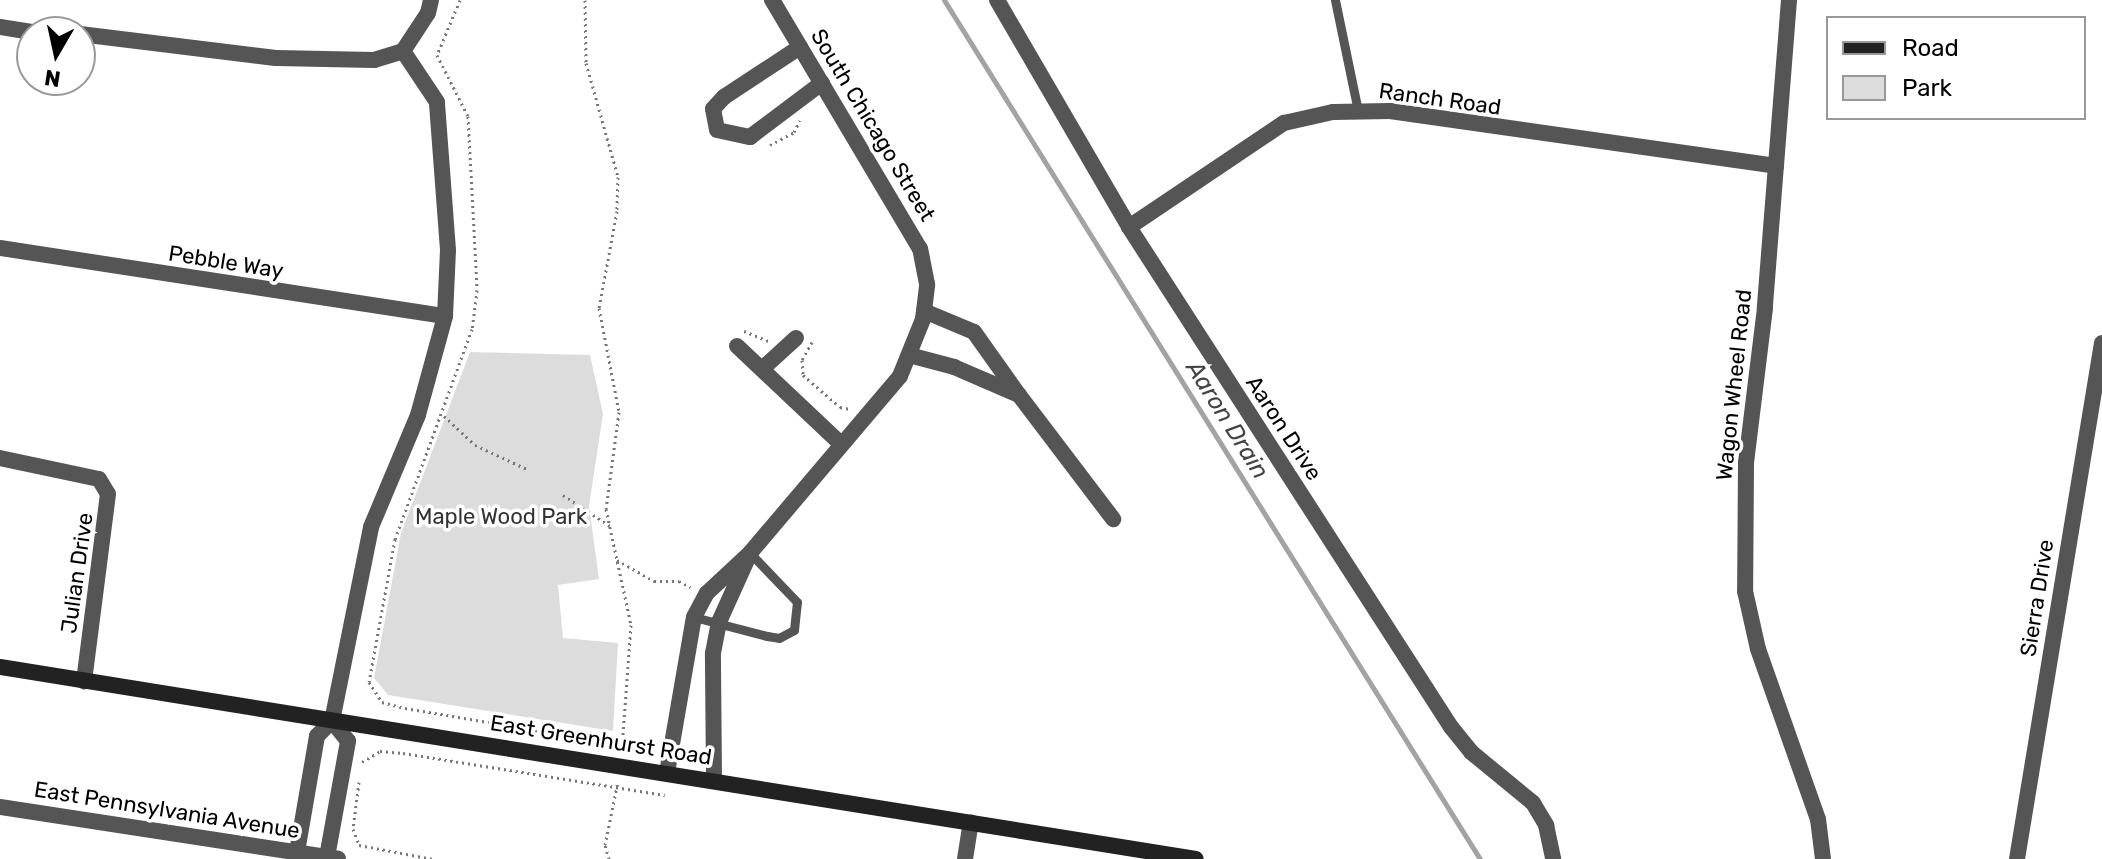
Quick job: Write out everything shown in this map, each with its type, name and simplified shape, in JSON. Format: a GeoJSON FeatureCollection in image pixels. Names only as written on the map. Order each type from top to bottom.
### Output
{"type":"FeatureCollection","features":[{"type":"Feature","properties":{"kind":"main road","name":"East Greenhurst Road"},"geometry":{"type":"LineString","coordinates":[[0,667],[714,779],[1196,859]]}},
{"type":"Feature","properties":{"kind":"street"},"geometry":{"type":"LineString","coordinates":[[96,36],[339,62],[374,60],[403,51],[418,33],[431,0]]}},
{"type":"Feature","properties":{"kind":"street","name":"South Chicago Street"},"geometry":{"type":"LineString","coordinates":[[667,773],[694,617],[707,593],[750,553],[900,376],[924,311],[927,284],[920,249],[772,0]]}},
{"type":"Feature","properties":{"kind":"street","name":"Aaron Drive"},"geometry":{"type":"LineString","coordinates":[[997,0],[1129,227],[1451,727],[1471,752],[1533,803],[1546,825],[1553,859]]}},
{"type":"Feature","properties":{"kind":"street","name":"Wagon Wheel Road"},"geometry":{"type":"LineString","coordinates":[[1789,0],[1776,166],[1746,463],[1745,591],[1758,649],[1818,819],[1823,859]]}},
{"type":"Feature","properties":{"kind":"street"},"geometry":{"type":"LineString","coordinates":[[800,47],[724,97],[713,109],[717,130],[750,137],[822,83]]}},
{"type":"Feature","properties":{"kind":"street"},"geometry":{"type":"LineString","coordinates":[[297,852],[317,736],[332,721],[371,527],[418,415],[445,316],[448,250],[437,102],[403,51]]}},
{"type":"Feature","properties":{"kind":"street","name":"Ranch Road"},"geometry":{"type":"LineString","coordinates":[[1129,227],[1284,123],[1358,111],[1390,111],[1776,166]]}},
{"type":"Feature","properties":{"kind":"street","name":"Pebble Way"},"geometry":{"type":"LineString","coordinates":[[0,248],[445,316]]}},
{"type":"Feature","properties":{"kind":"street"},"geometry":{"type":"LineString","coordinates":[[924,311],[974,332],[1113,519]]}},
{"type":"Feature","properties":{"kind":"street"},"geometry":{"type":"LineString","coordinates":[[762,369],[796,338]]}},
{"type":"Feature","properties":{"kind":"street"},"geometry":{"type":"LineString","coordinates":[[737,342],[841,444]]}},
{"type":"Feature","properties":{"kind":"street","name":"Sierra Drive"},"geometry":{"type":"LineString","coordinates":[[2017,859],[2102,343]]}},
{"type":"Feature","properties":{"kind":"street"},"geometry":{"type":"LineString","coordinates":[[909,355],[954,367],[1019,395]]}},
{"type":"Feature","properties":{"kind":"street","name":"Julian Drive"},"geometry":{"type":"LineString","coordinates":[[0,458],[99,479],[108,494],[107,534],[84,681]]}},
{"type":"Feature","properties":{"kind":"street","name":"South Chicago Street"},"geometry":{"type":"LineString","coordinates":[[714,779],[710,705],[719,622],[750,553]]}},
{"type":"Feature","properties":{"kind":"street"},"geometry":{"type":"LineString","coordinates":[[332,721],[348,741],[332,858]]}},
{"type":"Feature","properties":{"kind":"street","name":"East Pennsylvania Avenue"},"geometry":{"type":"LineString","coordinates":[[0,807],[332,858]]}},
{"type":"Feature","properties":{"kind":"street"},"geometry":{"type":"LineString","coordinates":[[965,859],[971,822]]}},
{"type":"Feature","properties":{"kind":"lane"},"geometry":{"type":"LineString","coordinates":[[1335,0],[1358,111]]}},
{"type":"Feature","properties":{"kind":"lane"},"geometry":{"type":"LineString","coordinates":[[694,617],[779,638],[794,630],[797,602],[750,553]]}},
{"type":"Feature","properties":{"kind":"path"},"geometry":{"type":"LineString","coordinates":[[460,0],[437,55],[468,116],[477,290],[467,353],[389,560],[369,682],[373,695],[405,708],[623,741],[636,747],[658,742],[663,735]]}},
{"type":"Feature","properties":{"kind":"path"},"geometry":{"type":"LineString","coordinates":[[585,0],[586,63],[618,177],[617,211],[599,308],[619,412],[606,509],[631,625],[623,741],[605,845],[609,859]]}},
{"type":"Feature","properties":{"kind":"path"},"geometry":{"type":"LineString","coordinates":[[765,147],[794,132],[812,111]]}},
{"type":"Feature","properties":{"kind":"path"},"geometry":{"type":"LineString","coordinates":[[737,342],[746,329],[768,341],[796,338],[814,346],[802,360],[803,375],[840,407],[854,410]]}},
{"type":"Feature","properties":{"kind":"path"},"geometry":{"type":"LineString","coordinates":[[443,415],[475,445],[527,469]]}},
{"type":"Feature","properties":{"kind":"path"},"geometry":{"type":"LineString","coordinates":[[563,495],[610,526]]}},
{"type":"Feature","properties":{"kind":"path"},"geometry":{"type":"LineString","coordinates":[[617,560],[654,581],[679,581],[707,593]]}},
{"type":"Feature","properties":{"kind":"path"},"geometry":{"type":"LineString","coordinates":[[433,859],[359,845],[353,829],[362,761],[380,751],[403,753],[665,795]]}},
{"type":"Feature","properties":{"kind":"green space","name":"Maple Wood Park"},"geometry":{"type":"Polygon","coordinates":[[[470,352],[590,355],[603,414],[589,506],[599,579],[558,585],[563,638],[618,643],[613,731],[388,695],[374,678],[401,533],[470,352]]]}},
{"type":"Feature","properties":{"kind":"waterway","name":"Aaron Drain"},"geometry":{"type":"LineString","coordinates":[[944,0],[1480,859]]}}]}
